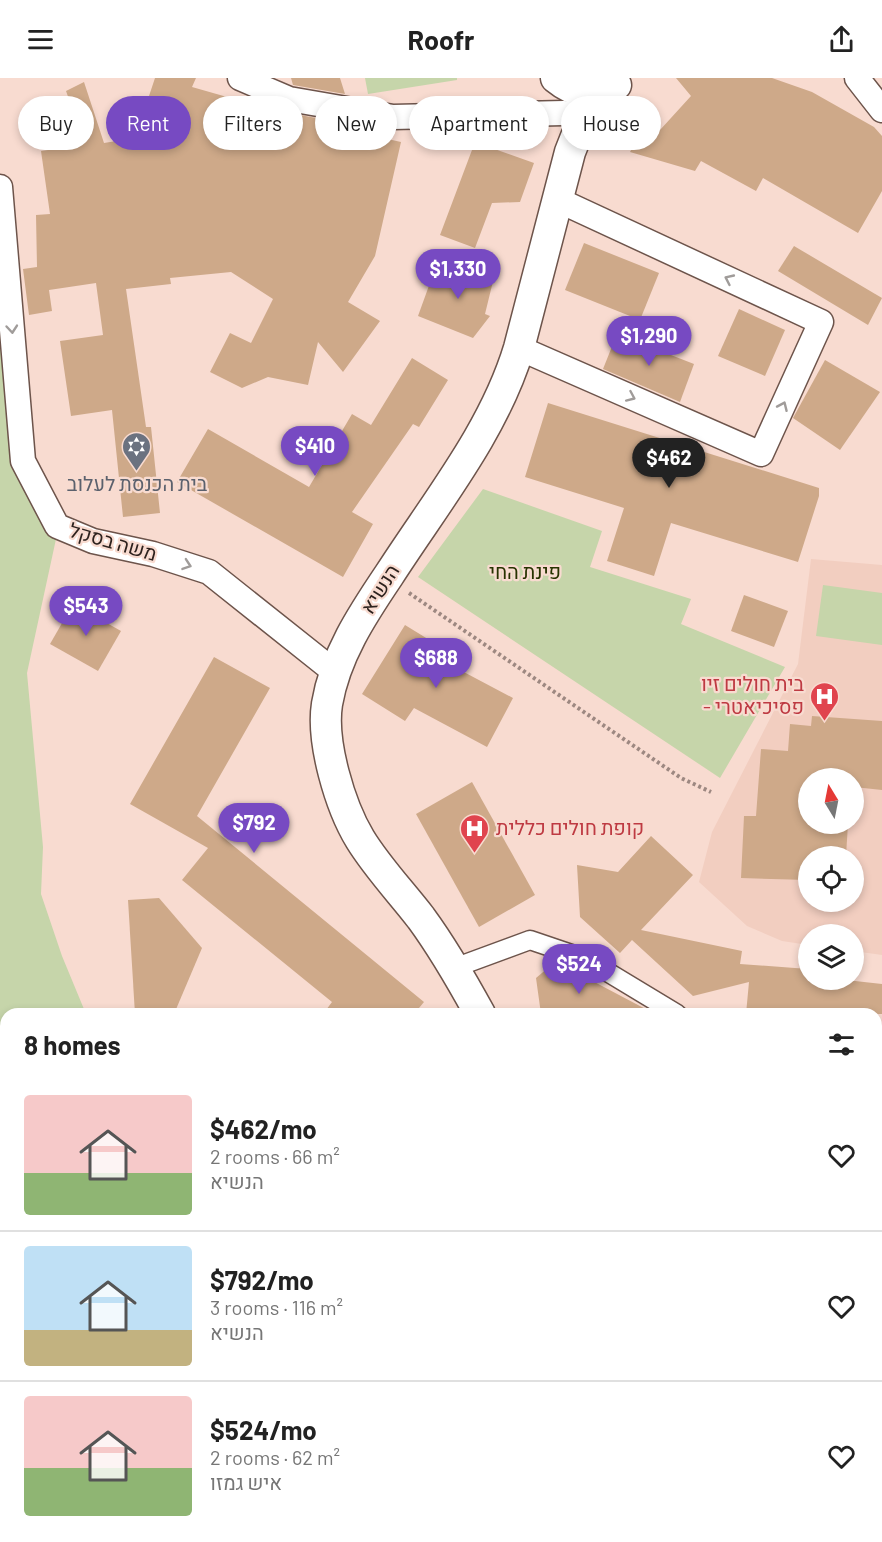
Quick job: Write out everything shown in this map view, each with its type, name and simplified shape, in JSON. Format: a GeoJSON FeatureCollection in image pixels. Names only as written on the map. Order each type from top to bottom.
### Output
{"type":"FeatureCollection","features":[{"type":"Feature","properties":{"kind":"street"},"geometry":{"type":"LineString","coordinates":[[240,78],[289,99],[393,117],[561,112]]}},
{"type":"Feature","properties":{"kind":"street"},"geometry":{"type":"LineString","coordinates":[[555,78],[567,87],[581,92],[597,93],[618,83]]}},
{"type":"Feature","properties":{"kind":"street","name":"הנשיא"},"geometry":{"type":"LineString","coordinates":[[555,78],[561,101]]}},
{"type":"Feature","properties":{"kind":"street"},"geometry":{"type":"LineString","coordinates":[[857,78],[882,110]]}},
{"type":"Feature","properties":{"kind":"street","name":"הנשיא"},"geometry":{"type":"LineString","coordinates":[[477,1008],[454,968],[422,920],[359,838],[326,747],[327,705],[341,654],[386,578],[492,416],[511,374],[519,348],[570,152],[583,118],[618,83]]}},
{"type":"Feature","properties":{"kind":"street","name":"משה בסקל"},"geometry":{"type":"LineString","coordinates":[[0,187],[23,461],[57,526],[93,541],[153,554],[209,572],[336,673]]}},
{"type":"Feature","properties":{"kind":"street"},"geometry":{"type":"LineString","coordinates":[[519,348],[761,454],[821,322],[558,200]]}},
{"type":"Feature","properties":{"kind":"street"},"geometry":{"type":"LineString","coordinates":[[454,968],[530,940],[586,959],[667,1008]]}},
{"type":"Feature","properties":{"kind":"path"},"geometry":{"type":"LineString","coordinates":[[386,578],[681,778],[711,792]]}},
{"type":"Feature","properties":{"kind":"shaded area","name":"בית חולים זיו - פסיכיאטרי"},"geometry":{"type":"Polygon","coordinates":[[[811,559],[882,565],[882,955],[864,952],[864,924],[798,924],[798,943],[782,941],[747,926],[699,882],[712,832],[798,664],[811,559]]]}},
{"type":"Feature","properties":{"kind":"green space"},"geometry":{"type":"Polygon","coordinates":[[[365,78],[457,78],[457,80],[368,94],[365,78]]]}},
{"type":"Feature","properties":{"kind":"green space"},"geometry":{"type":"Polygon","coordinates":[[[0,270],[29,495],[56,539],[27,673],[43,847],[41,894],[62,956],[84,1008],[0,1008],[0,270]]]}},
{"type":"Feature","properties":{"kind":"green space","name":"פינת החי"},"geometry":{"type":"Polygon","coordinates":[[[483,489],[602,531],[590,567],[691,599],[681,624],[785,667],[720,778],[418,577],[483,489]]]}},
{"type":"Feature","properties":{"kind":"green space"},"geometry":{"type":"Polygon","coordinates":[[[823,585],[882,593],[882,645],[816,636],[823,585]]]}},
{"type":"Feature","properties":{"kind":"building"},"geometry":{"type":"Polygon","coordinates":[[[155,78],[196,78],[192,87],[224,96],[203,96],[203,150],[303,150],[303,116],[315,118],[315,150],[397,150],[397,141],[401,142],[375,256],[348,302],[380,321],[343,372],[318,342],[308,385],[268,377],[242,388],[210,372],[230,333],[251,343],[273,299],[231,272],[170,278],[171,284],[126,289],[146,427],[151,427],[160,513],[123,517],[112,410],[71,416],[60,341],[103,335],[96,283],[49,290],[52,311],[29,315],[23,269],[37,267],[36,215],[50,214],[41,151],[94,150],[94,112],[104,143],[106,143],[106,150],[191,150],[191,96],[149,96],[155,78]]]}},
{"type":"Feature","properties":{"kind":"building"},"geometry":{"type":"Polygon","coordinates":[[[291,78],[340,78],[345,94],[293,85],[291,78]]]}},
{"type":"Feature","properties":{"kind":"building"},"geometry":{"type":"Polygon","coordinates":[[[676,78],[772,78],[812,92],[874,127],[882,136],[882,191],[858,233],[763,178],[756,191],[701,161],[695,171],[630,152],[631,150],[661,150],[661,129],[691,96],[676,78]]]}},
{"type":"Feature","properties":{"kind":"building"},"geometry":{"type":"Polygon","coordinates":[[[84,82],[89,96],[68,96],[66,91],[84,82]]]}},
{"type":"Feature","properties":{"kind":"building"},"geometry":{"type":"Polygon","coordinates":[[[472,150],[497,150],[534,163],[520,202],[492,203],[475,248],[440,235],[472,150]]]}},
{"type":"Feature","properties":{"kind":"building"},"geometry":{"type":"Polygon","coordinates":[[[584,243],[659,273],[640,320],[565,290],[584,243]]]}},
{"type":"Feature","properties":{"kind":"building"},"geometry":{"type":"Polygon","coordinates":[[[794,246],[882,298],[868,325],[778,271],[794,246]]]}},
{"type":"Feature","properties":{"kind":"building"},"geometry":{"type":"Polygon","coordinates":[[[435,269],[495,273],[485,314],[490,316],[473,338],[418,316],[435,269]]]}},
{"type":"Feature","properties":{"kind":"building"},"geometry":{"type":"Polygon","coordinates":[[[739,309],[785,330],[765,376],[718,356],[739,309]]]}},
{"type":"Feature","properties":{"kind":"building"},"geometry":{"type":"Polygon","coordinates":[[[617,334],[694,364],[680,402],[603,369],[617,334]]]}},
{"type":"Feature","properties":{"kind":"building"},"geometry":{"type":"Polygon","coordinates":[[[412,358],[448,380],[419,427],[413,424],[352,512],[373,524],[343,577],[177,482],[208,429],[309,487],[352,414],[371,425],[412,358]]]}},
{"type":"Feature","properties":{"kind":"building"},"geometry":{"type":"Polygon","coordinates":[[[825,360],[880,392],[840,450],[793,418],[825,360]]]}},
{"type":"Feature","properties":{"kind":"building"},"geometry":{"type":"Polygon","coordinates":[[[548,403],[819,488],[819,496],[798,562],[671,523],[654,576],[607,561],[624,508],[525,477],[548,403]]]}},
{"type":"Feature","properties":{"kind":"building"},"geometry":{"type":"Polygon","coordinates":[[[744,595],[788,611],[774,647],[731,631],[744,595]]]}},
{"type":"Feature","properties":{"kind":"building"},"geometry":{"type":"Polygon","coordinates":[[[73,604],[121,631],[98,671],[50,644],[73,604]]]}},
{"type":"Feature","properties":{"kind":"building"},"geometry":{"type":"Polygon","coordinates":[[[405,625],[449,652],[443,661],[513,698],[487,747],[414,708],[405,721],[362,694],[405,625]]]}},
{"type":"Feature","properties":{"kind":"building"},"geometry":{"type":"Polygon","coordinates":[[[214,657],[270,688],[197,816],[424,1002],[419,1008],[328,1008],[332,1002],[182,880],[208,848],[130,804],[214,657]]]}},
{"type":"Feature","properties":{"kind":"building"},"geometry":{"type":"Polygon","coordinates":[[[812,716],[882,721],[882,790],[864,788],[864,768],[798,768],[798,834],[847,834],[847,846],[798,846],[798,880],[741,878],[744,816],[756,816],[761,749],[788,751],[790,724],[811,726],[812,716]]]}},
{"type":"Feature","properties":{"kind":"building","name":"קופת חולים כללית"},"geometry":{"type":"Polygon","coordinates":[[[472,782],[535,895],[479,927],[416,814],[472,782]]]}},
{"type":"Feature","properties":{"kind":"building"},"geometry":{"type":"Polygon","coordinates":[[[651,836],[693,875],[641,930],[742,951],[740,964],[798,968],[798,990],[864,990],[864,982],[882,984],[882,1008],[747,1008],[749,982],[693,996],[632,940],[620,953],[580,917],[577,865],[618,872],[651,836]]]}},
{"type":"Feature","properties":{"kind":"building"},"geometry":{"type":"Polygon","coordinates":[[[159,898],[202,948],[177,1008],[135,1008],[128,900],[159,898]]]}},
{"type":"Feature","properties":{"kind":"building"},"geometry":{"type":"Polygon","coordinates":[[[555,962],[579,975],[585,985],[585,977],[644,1008],[540,1008],[536,978],[555,962]]]}},
{"type":"Feature","properties":{"kind":"place","name":"בית הכנסת לעלוב"},"geometry":{"type":"Point","coordinates":[137,472]}},
{"type":"Feature","properties":{"kind":"place","name":"בית חולים זיו - פסיכיאטרי"},"geometry":{"type":"Point","coordinates":[825,722]}},
{"type":"Feature","properties":{"kind":"place","name":"קופת חולים כללית"},"geometry":{"type":"Point","coordinates":[475,854]}}]}
